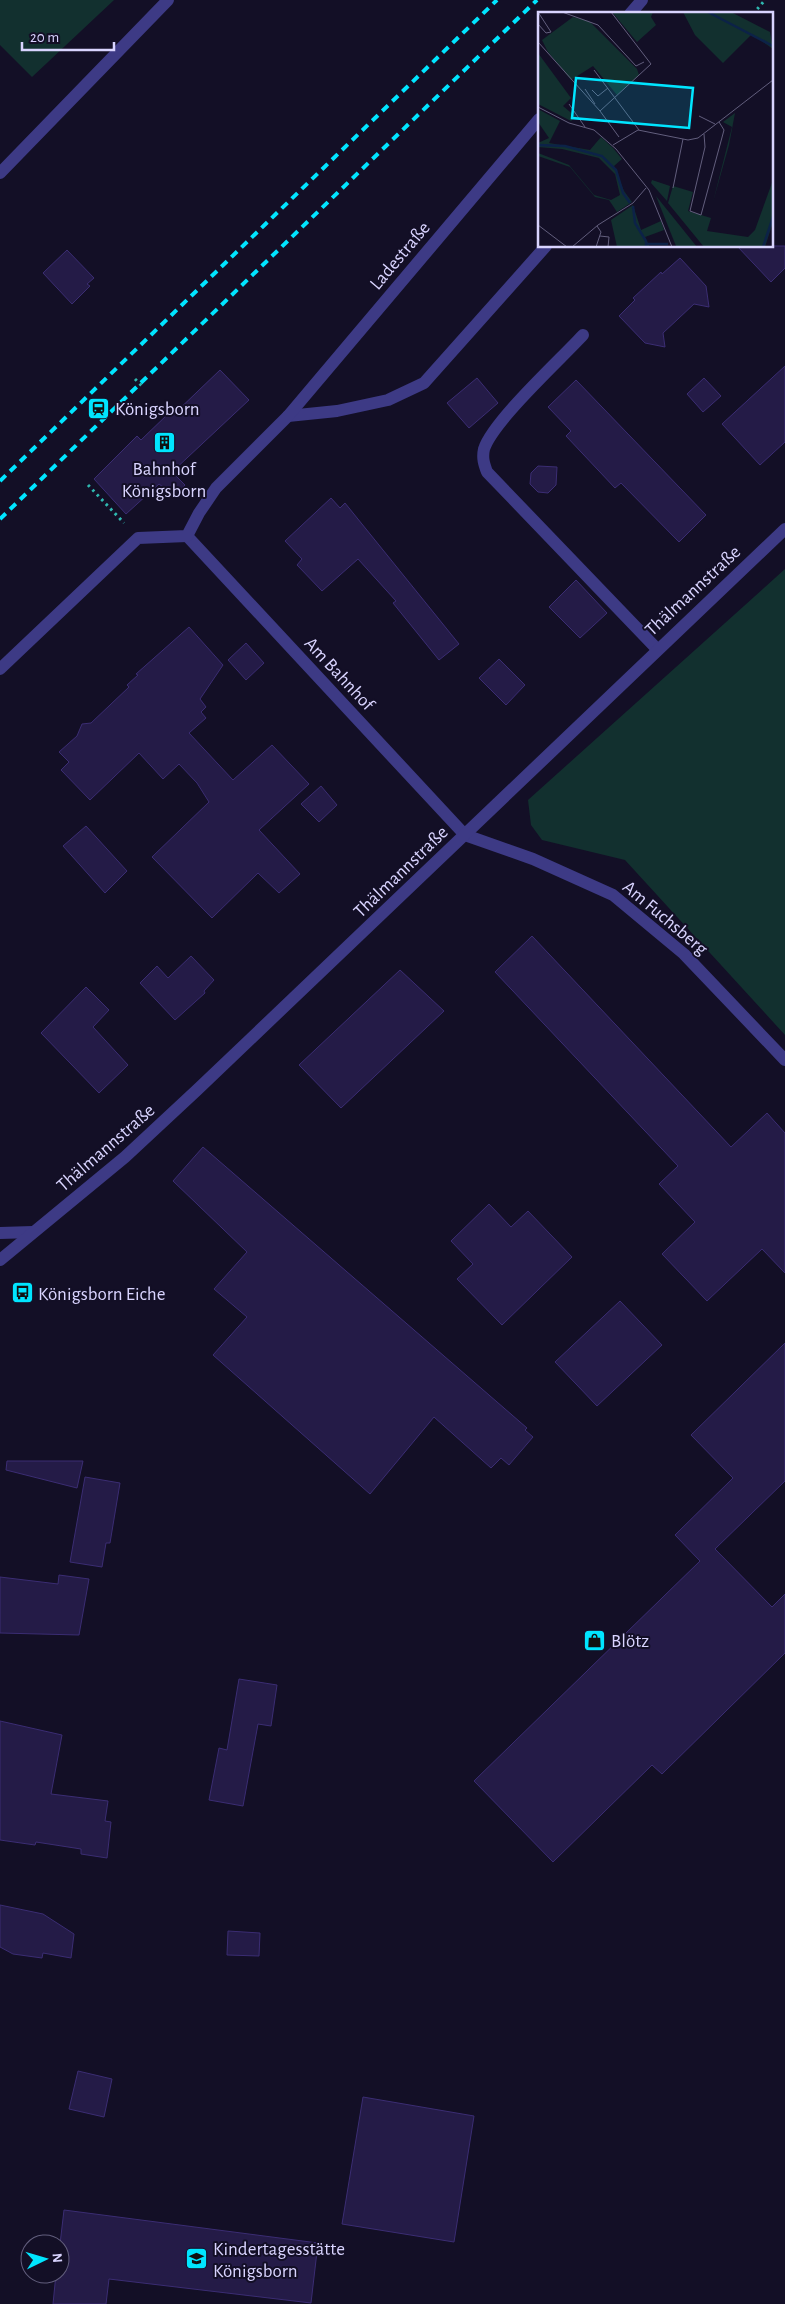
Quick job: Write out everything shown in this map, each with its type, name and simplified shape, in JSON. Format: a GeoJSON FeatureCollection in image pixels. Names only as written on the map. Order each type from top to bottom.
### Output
{"type":"FeatureCollection","features":[{"type":"Feature","properties":{"kind":"street"},"geometry":{"type":"LineString","coordinates":[[0,173],[168,0]]}},
{"type":"Feature","properties":{"kind":"street"},"geometry":{"type":"LineString","coordinates":[[632,12],[642,0]]}},
{"type":"Feature","properties":{"kind":"street","name":"Ladestraße"},"geometry":{"type":"LineString","coordinates":[[288,416],[538,120]]}},
{"type":"Feature","properties":{"kind":"street"},"geometry":{"type":"LineString","coordinates":[[0,669],[138,538],[187,536],[199,513],[216,488],[288,416],[336,411],[388,400],[424,383],[544,248]]}},
{"type":"Feature","properties":{"kind":"street"},"geometry":{"type":"LineString","coordinates":[[583,335],[516,406],[492,435],[485,448],[484,464],[487,472],[657,649]]}},
{"type":"Feature","properties":{"kind":"street","name":"Thälmannstraße"},"geometry":{"type":"LineString","coordinates":[[0,1260],[139,1144],[785,529]]}},
{"type":"Feature","properties":{"kind":"street","name":"Am Bahnhof"},"geometry":{"type":"LineString","coordinates":[[187,536],[465,835]]}},
{"type":"Feature","properties":{"kind":"street","name":"Am Fuchsberg"},"geometry":{"type":"LineString","coordinates":[[465,835],[533,859],[613,895],[684,954],[785,1060]]}},
{"type":"Feature","properties":{"kind":"street"},"geometry":{"type":"LineString","coordinates":[[0,1233],[33,1232]]}},
{"type":"Feature","properties":{"kind":"path"},"geometry":{"type":"LineString","coordinates":[[755,12],[765,0]]}},
{"type":"Feature","properties":{"kind":"path"},"geometry":{"type":"LineString","coordinates":[[135,379],[144,388]]}},
{"type":"Feature","properties":{"kind":"path"},"geometry":{"type":"LineString","coordinates":[[88,485],[138,538]]}},
{"type":"Feature","properties":{"kind":"green space"},"geometry":{"type":"Polygon","coordinates":[[[0,0],[114,0],[32,77],[0,45],[0,0]]]}},
{"type":"Feature","properties":{"kind":"green space"},"geometry":{"type":"Polygon","coordinates":[[[785,569],[785,1035],[625,860],[542,840],[531,825],[528,800],[785,569]]]}},
{"type":"Feature","properties":{"kind":"building"},"geometry":{"type":"Polygon","coordinates":[[[785,246],[785,268],[771,282],[739,248],[785,246]]]}},
{"type":"Feature","properties":{"kind":"building"},"geometry":{"type":"Polygon","coordinates":[[[67,250],[94,278],[87,284],[90,286],[72,304],[43,273],[67,250]]]}},
{"type":"Feature","properties":{"kind":"building"},"geometry":{"type":"Polygon","coordinates":[[[680,258],[706,286],[709,307],[694,304],[663,333],[665,347],[645,343],[619,316],[635,300],[633,298],[661,272],[662,274],[680,258]]]}},
{"type":"Feature","properties":{"kind":"building"},"geometry":{"type":"Polygon","coordinates":[[[785,366],[785,442],[760,465],[722,424],[785,366]]]}},
{"type":"Feature","properties":{"kind":"building","name":"Bahnhof Königsborn"},"geometry":{"type":"Polygon","coordinates":[[[220,370],[249,400],[172,472],[185,485],[175,496],[159,484],[126,514],[94,479],[137,436],[141,440],[170,412],[173,415],[220,370]]]}},
{"type":"Feature","properties":{"kind":"building"},"geometry":{"type":"Polygon","coordinates":[[[477,378],[498,403],[469,428],[447,403],[477,378]]]}},
{"type":"Feature","properties":{"kind":"building"},"geometry":{"type":"Polygon","coordinates":[[[704,378],[721,396],[703,412],[687,394],[704,378]]]}},
{"type":"Feature","properties":{"kind":"building"},"geometry":{"type":"Polygon","coordinates":[[[576,380],[706,515],[679,542],[621,483],[615,488],[566,436],[571,431],[548,407],[576,380]]]}},
{"type":"Feature","properties":{"kind":"building"},"geometry":{"type":"Polygon","coordinates":[[[538,466],[557,467],[556,485],[548,493],[538,492],[530,484],[531,473],[538,466]]]}},
{"type":"Feature","properties":{"kind":"building"},"geometry":{"type":"Polygon","coordinates":[[[331,498],[340,508],[345,503],[459,644],[439,660],[393,603],[396,601],[358,559],[322,591],[297,565],[302,559],[285,541],[331,498]]]}},
{"type":"Feature","properties":{"kind":"building"},"geometry":{"type":"Polygon","coordinates":[[[576,580],[607,613],[580,638],[549,607],[576,580]]]}},
{"type":"Feature","properties":{"kind":"building"},"geometry":{"type":"Polygon","coordinates":[[[189,627],[223,665],[200,699],[206,707],[201,712],[206,718],[189,733],[233,780],[272,745],[309,784],[259,830],[300,874],[279,893],[258,873],[212,918],[152,857],[209,802],[197,783],[179,764],[163,779],[139,753],[90,800],[61,770],[69,762],[59,752],[77,736],[82,724],[91,723],[129,687],[127,685],[138,675],[136,674],[189,627]]]}},
{"type":"Feature","properties":{"kind":"building"},"geometry":{"type":"Polygon","coordinates":[[[246,643],[264,663],[246,680],[228,660],[246,643]]]}},
{"type":"Feature","properties":{"kind":"building"},"geometry":{"type":"Polygon","coordinates":[[[499,659],[525,685],[506,705],[479,678],[499,659]]]}},
{"type":"Feature","properties":{"kind":"building"},"geometry":{"type":"Polygon","coordinates":[[[321,786],[337,805],[319,822],[301,804],[321,786]]]}},
{"type":"Feature","properties":{"kind":"building"},"geometry":{"type":"Polygon","coordinates":[[[86,826],[127,871],[105,893],[63,846],[86,826]]]}},
{"type":"Feature","properties":{"kind":"building"},"geometry":{"type":"Polygon","coordinates":[[[532,936],[731,1147],[767,1113],[785,1133],[785,1273],[762,1249],[707,1301],[662,1254],[695,1222],[659,1184],[678,1166],[495,972],[532,936]]]}},
{"type":"Feature","properties":{"kind":"building"},"geometry":{"type":"Polygon","coordinates":[[[191,956],[214,980],[204,991],[205,993],[175,1020],[140,983],[157,966],[168,978],[191,956]]]}},
{"type":"Feature","properties":{"kind":"building"},"geometry":{"type":"Polygon","coordinates":[[[400,970],[444,1011],[341,1108],[299,1065],[400,970]]]}},
{"type":"Feature","properties":{"kind":"building"},"geometry":{"type":"Polygon","coordinates":[[[86,987],[109,1010],[93,1027],[128,1065],[99,1093],[41,1033],[86,987]]]}},
{"type":"Feature","properties":{"kind":"building"},"geometry":{"type":"Polygon","coordinates":[[[203,1147],[527,1428],[525,1430],[533,1437],[509,1465],[501,1458],[491,1468],[434,1417],[370,1494],[213,1355],[247,1317],[214,1289],[247,1252],[173,1181],[203,1147]]]}},
{"type":"Feature","properties":{"kind":"building"},"geometry":{"type":"Polygon","coordinates":[[[489,1204],[511,1227],[528,1211],[572,1257],[502,1325],[457,1279],[473,1264],[451,1241],[489,1204]]]}},
{"type":"Feature","properties":{"kind":"building"},"geometry":{"type":"Polygon","coordinates":[[[620,1301],[662,1345],[597,1406],[555,1362],[620,1301]]]}},
{"type":"Feature","properties":{"kind":"building"},"geometry":{"type":"Polygon","coordinates":[[[785,1343],[785,1481],[715,1549],[772,1607],[785,1594],[785,1653],[662,1774],[652,1765],[553,1862],[474,1781],[700,1561],[675,1535],[733,1478],[691,1435],[785,1343]]]}},
{"type":"Feature","properties":{"kind":"building"},"geometry":{"type":"Polygon","coordinates":[[[7,1461],[83,1461],[77,1488],[6,1470],[7,1461]]]}},
{"type":"Feature","properties":{"kind":"building"},"geometry":{"type":"Polygon","coordinates":[[[85,1477],[120,1483],[110,1543],[106,1543],[102,1567],[70,1562],[85,1477]]]}},
{"type":"Feature","properties":{"kind":"building"},"geometry":{"type":"Polygon","coordinates":[[[59,1575],[89,1579],[79,1635],[0,1633],[0,1577],[58,1584],[59,1575]]]}},
{"type":"Feature","properties":{"kind":"building"},"geometry":{"type":"Polygon","coordinates":[[[239,1679],[277,1685],[271,1726],[258,1724],[243,1806],[209,1800],[219,1748],[227,1750],[239,1679]]]}},
{"type":"Feature","properties":{"kind":"building"},"geometry":{"type":"Polygon","coordinates":[[[0,1721],[62,1735],[51,1794],[108,1801],[105,1821],[111,1822],[107,1858],[81,1854],[81,1849],[36,1842],[35,1845],[0,1840],[0,1721]]]}},
{"type":"Feature","properties":{"kind":"building"},"geometry":{"type":"Polygon","coordinates":[[[0,1905],[43,1914],[74,1934],[71,1958],[43,1953],[42,1958],[13,1954],[0,1947],[0,1905]]]}},
{"type":"Feature","properties":{"kind":"building"},"geometry":{"type":"Polygon","coordinates":[[[228,1931],[260,1933],[259,1956],[227,1955],[228,1931]]]}},
{"type":"Feature","properties":{"kind":"building"},"geometry":{"type":"Polygon","coordinates":[[[78,2071],[112,2079],[104,2117],[69,2109],[78,2071]]]}},
{"type":"Feature","properties":{"kind":"building"},"geometry":{"type":"Polygon","coordinates":[[[363,2097],[474,2116],[454,2242],[342,2224],[363,2097]]]}},
{"type":"Feature","properties":{"kind":"building","name":"Kindertagesstätte Königsborn"},"geometry":{"type":"Polygon","coordinates":[[[64,2210],[318,2243],[311,2303],[109,2279],[106,2304],[53,2304],[55,2284],[70,2284],[70,2234],[61,2234],[64,2210]]]}},
{"type":"Feature","properties":{"kind":"railway"},"geometry":{"type":"LineString","coordinates":[[0,481],[497,0]]}},
{"type":"Feature","properties":{"kind":"railway"},"geometry":{"type":"LineString","coordinates":[[0,519],[537,0]]}},
{"type":"Feature","properties":{"kind":"place","name":"Königsborn"},"geometry":{"type":"Point","coordinates":[99,408]}},
{"type":"Feature","properties":{"kind":"place","name":"Bahnhof Königsborn"},"geometry":{"type":"Point","coordinates":[164,442]}},
{"type":"Feature","properties":{"kind":"place","name":"Königsborn Eiche"},"geometry":{"type":"Point","coordinates":[22,1293]}},
{"type":"Feature","properties":{"kind":"place","name":"Blötz"},"geometry":{"type":"Point","coordinates":[595,1640]}},
{"type":"Feature","properties":{"kind":"place","name":"Kindertagesstätte Königsborn"},"geometry":{"type":"Point","coordinates":[197,2259]}}]}
